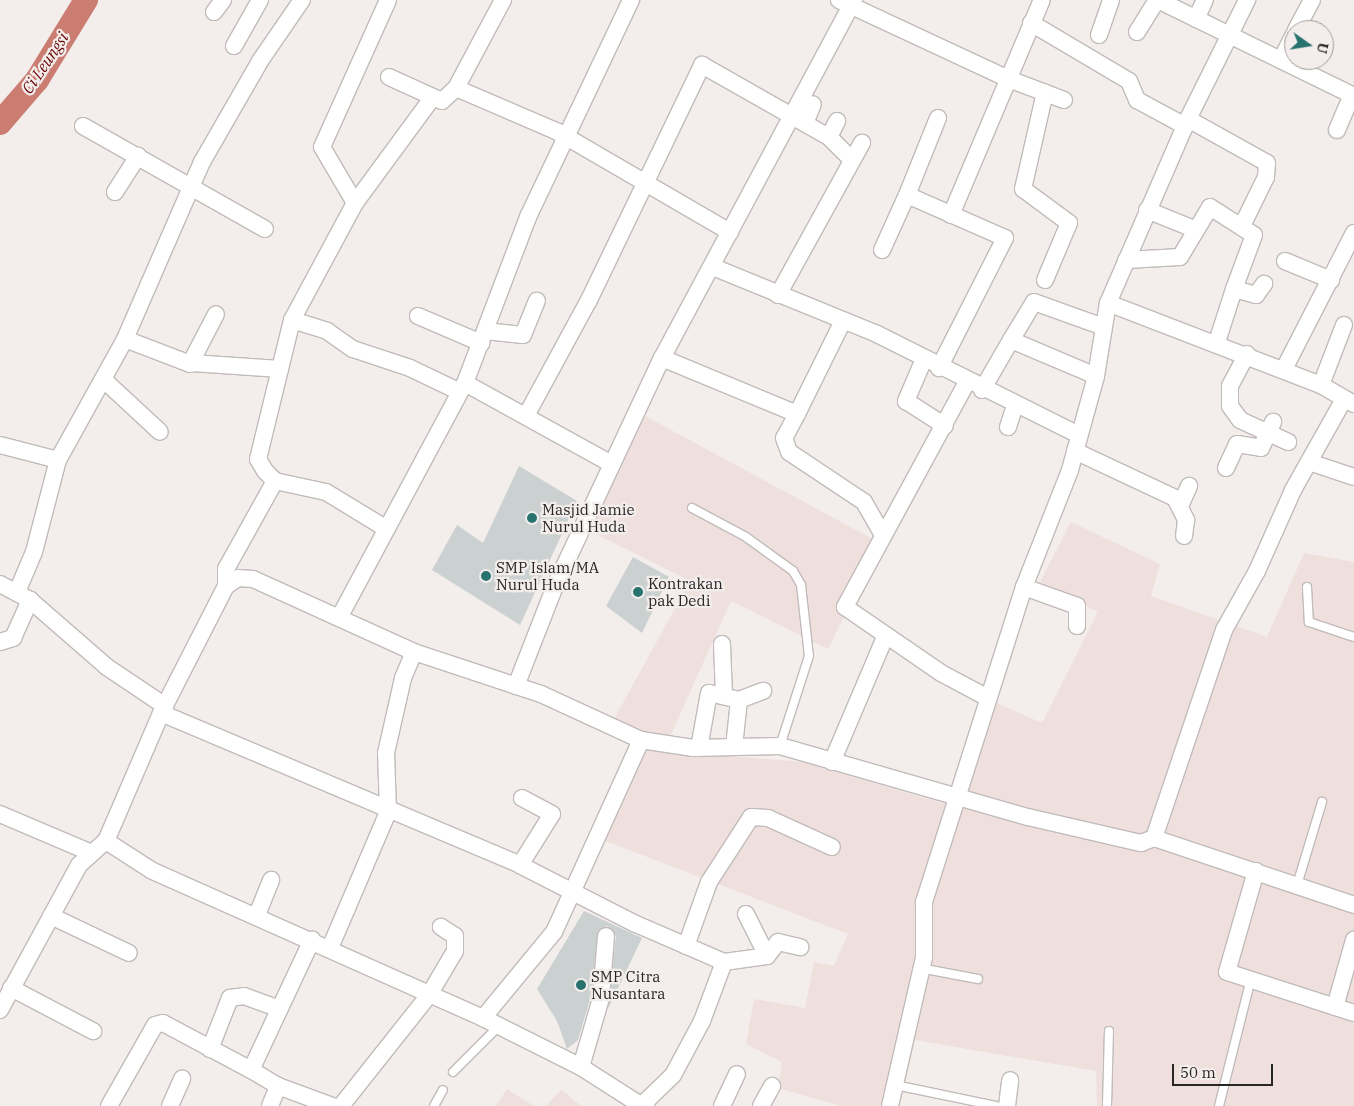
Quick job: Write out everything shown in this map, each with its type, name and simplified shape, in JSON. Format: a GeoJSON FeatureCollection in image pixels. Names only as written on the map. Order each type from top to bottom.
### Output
{"type":"FeatureCollection","features":[{"type":"Feature","properties":{"kind":"street"},"geometry":{"type":"LineString","coordinates":[[234,46],[260,0]]}},
{"type":"Feature","properties":{"kind":"street"},"geometry":{"type":"LineString","coordinates":[[5,645],[24,596],[58,460],[125,339],[191,186],[260,61],[302,0]]}},
{"type":"Feature","properties":{"kind":"street"},"geometry":{"type":"LineString","coordinates":[[355,203],[322,147],[388,0]]}},
{"type":"Feature","properties":{"kind":"street"},"geometry":{"type":"LineString","coordinates":[[389,77],[432,98],[448,100],[503,0]]}},
{"type":"Feature","properties":{"kind":"street"},"geometry":{"type":"LineString","coordinates":[[340,616],[385,528],[462,388],[564,136],[631,0]]}},
{"type":"Feature","properties":{"kind":"street"},"geometry":{"type":"LineString","coordinates":[[951,215],[1006,78],[1042,0]]}},
{"type":"Feature","properties":{"kind":"street"},"geometry":{"type":"LineString","coordinates":[[1098,35],[1111,0]]}},
{"type":"Feature","properties":{"kind":"street"},"geometry":{"type":"LineString","coordinates":[[1136,32],[1157,0],[1196,18],[1353,95],[1337,130]]}},
{"type":"Feature","properties":{"kind":"street"},"geometry":{"type":"LineString","coordinates":[[1196,18],[1205,0]]}},
{"type":"Feature","properties":{"kind":"street"},"geometry":{"type":"LineString","coordinates":[[890,1106],[920,968],[924,902],[954,796],[1024,587],[1075,451],[1096,376],[1101,326],[1108,303],[1186,122],[1247,0]]}},
{"type":"Feature","properties":{"kind":"street"},"geometry":{"type":"LineString","coordinates":[[1301,20],[1312,0]]}},
{"type":"Feature","properties":{"kind":"street"},"geometry":{"type":"LineString","coordinates":[[516,686],[554,586],[662,358],[713,267],[730,232],[800,117],[848,2],[1006,78],[1064,100]]}},
{"type":"Feature","properties":{"kind":"street"},"geometry":{"type":"LineString","coordinates":[[1031,23],[1129,81],[1136,100],[1186,122],[1267,163],[1266,177],[1242,226]]}},
{"type":"Feature","properties":{"kind":"street"},"geometry":{"type":"LineString","coordinates":[[1281,60],[1284,54]]}},
{"type":"Feature","properties":{"kind":"street"},"geometry":{"type":"LineString","coordinates":[[527,414],[589,300],[643,180],[702,65],[800,117],[829,137],[851,159]]}},
{"type":"Feature","properties":{"kind":"street"},"geometry":{"type":"LineString","coordinates":[[456,88],[564,136],[730,232]]}},
{"type":"Feature","properties":{"kind":"street"},"geometry":{"type":"LineString","coordinates":[[1045,280],[1069,223],[1022,189],[1046,92]]}},
{"type":"Feature","properties":{"kind":"street"},"geometry":{"type":"LineString","coordinates":[[385,528],[326,492],[274,481],[258,459],[292,320],[355,203],[432,98]]}},
{"type":"Feature","properties":{"kind":"street"},"geometry":{"type":"LineString","coordinates":[[800,117],[813,104]]}},
{"type":"Feature","properties":{"kind":"street"},"geometry":{"type":"LineString","coordinates":[[882,250],[908,195],[938,118]]}},
{"type":"Feature","properties":{"kind":"street"},"geometry":{"type":"LineString","coordinates":[[829,137],[837,121]]}},
{"type":"Feature","properties":{"kind":"street"},"geometry":{"type":"LineString","coordinates":[[83,126],[265,229]]}},
{"type":"Feature","properties":{"kind":"street"},"geometry":{"type":"LineString","coordinates":[[778,295],[851,159],[862,143]]}},
{"type":"Feature","properties":{"kind":"street"},"geometry":{"type":"LineString","coordinates":[[115,192],[138,156]]}},
{"type":"Feature","properties":{"kind":"street"},"geometry":{"type":"LineString","coordinates":[[908,195],[951,215],[1001,234],[1005,240],[939,368]]}},
{"type":"Feature","properties":{"kind":"street"},"geometry":{"type":"LineString","coordinates":[[1126,260],[1177,258],[1208,207],[1242,226],[1254,238],[1234,289],[1217,342]]}},
{"type":"Feature","properties":{"kind":"street"},"geometry":{"type":"LineString","coordinates":[[1148,210],[1194,229]]}},
{"type":"Feature","properties":{"kind":"street"},"geometry":{"type":"LineString","coordinates":[[1284,369],[1354,233]]}},
{"type":"Feature","properties":{"kind":"street"},"geometry":{"type":"LineString","coordinates":[[1285,261],[1330,280]]}},
{"type":"Feature","properties":{"kind":"street"},"geometry":{"type":"LineString","coordinates":[[713,267],[843,321],[982,390],[1079,435]]}},
{"type":"Feature","properties":{"kind":"street"},"geometry":{"type":"LineString","coordinates":[[1234,289],[1256,295],[1264,284]]}},
{"type":"Feature","properties":{"kind":"street"},"geometry":{"type":"LineString","coordinates":[[418,316],[483,337],[523,335],[537,301]]}},
{"type":"Feature","properties":{"kind":"street"},"geometry":{"type":"LineString","coordinates":[[982,390],[1034,302],[1101,326]]}},
{"type":"Feature","properties":{"kind":"street"},"geometry":{"type":"LineString","coordinates":[[1108,303],[1217,342],[1284,369],[1321,385],[1349,402],[1309,462],[1224,630],[1154,838]]}},
{"type":"Feature","properties":{"kind":"street"},"geometry":{"type":"LineString","coordinates":[[192,363],[216,314]]}},
{"type":"Feature","properties":{"kind":"street"},"geometry":{"type":"LineString","coordinates":[[292,320],[327,330],[353,349],[410,368],[527,414],[612,464]]}},
{"type":"Feature","properties":{"kind":"street"},"geometry":{"type":"LineString","coordinates":[[843,321],[784,438],[789,452],[864,502],[882,535]]}},
{"type":"Feature","properties":{"kind":"street"},"geometry":{"type":"LineString","coordinates":[[1321,385],[1344,325]]}},
{"type":"Feature","properties":{"kind":"street"},"geometry":{"type":"LineString","coordinates":[[125,339],[192,363],[280,369]]}},
{"type":"Feature","properties":{"kind":"street"},"geometry":{"type":"LineString","coordinates":[[1010,340],[1096,376]]}},
{"type":"Feature","properties":{"kind":"street"},"geometry":{"type":"LineString","coordinates":[[1246,354],[1230,386],[1230,406],[1240,420],[1270,427],[1288,442]]}},
{"type":"Feature","properties":{"kind":"street"},"geometry":{"type":"LineString","coordinates":[[662,358],[797,414]]}},
{"type":"Feature","properties":{"kind":"street"},"geometry":{"type":"LineString","coordinates":[[924,360],[906,401],[945,426]]}},
{"type":"Feature","properties":{"kind":"street"},"geometry":{"type":"LineString","coordinates":[[104,380],[160,432]]}},
{"type":"Feature","properties":{"kind":"street"},"geometry":{"type":"LineString","coordinates":[[967,382],[945,426],[882,535],[845,607],[886,637],[988,698]]}},
{"type":"Feature","properties":{"kind":"street"},"geometry":{"type":"LineString","coordinates":[[1008,427],[1015,405]]}},
{"type":"Feature","properties":{"kind":"street"},"geometry":{"type":"LineString","coordinates":[[1226,468],[1237,444],[1259,450],[1270,427]]}},
{"type":"Feature","properties":{"kind":"street"},"geometry":{"type":"LineString","coordinates":[[0,445],[58,460]]}},
{"type":"Feature","properties":{"kind":"street"},"geometry":{"type":"LineString","coordinates":[[1075,451],[1181,504]]}},
{"type":"Feature","properties":{"kind":"street"},"geometry":{"type":"LineString","coordinates":[[1309,462],[1354,477]]}},
{"type":"Feature","properties":{"kind":"street"},"geometry":{"type":"LineString","coordinates":[[0,1010],[11,988],[24,972],[51,916],[89,852],[106,840],[163,709],[226,586],[226,569],[274,481]]}},
{"type":"Feature","properties":{"kind":"street"},"geometry":{"type":"LineString","coordinates":[[1184,536],[1181,504],[1189,486]]}},
{"type":"Feature","properties":{"kind":"street"},"geometry":{"type":"LineString","coordinates":[[226,586],[248,577],[340,616],[414,652],[516,686],[641,740],[699,748],[780,746],[954,796],[1134,844],[1154,838],[1354,905]]}},
{"type":"Feature","properties":{"kind":"street"},"geometry":{"type":"LineString","coordinates":[[1,586],[24,596],[107,667],[163,709],[388,812],[520,865],[573,889],[686,946],[724,962],[767,956],[778,942],[800,947]]}},
{"type":"Feature","properties":{"kind":"street"},"geometry":{"type":"LineString","coordinates":[[1024,587],[1077,606],[1076,626]]}},
{"type":"Feature","properties":{"kind":"street"},"geometry":{"type":"LineString","coordinates":[[832,762],[886,637]]}},
{"type":"Feature","properties":{"kind":"street"},"geometry":{"type":"LineString","coordinates":[[722,644],[732,698],[734,747]]}},
{"type":"Feature","properties":{"kind":"street"},"geometry":{"type":"LineString","coordinates":[[330,948],[388,812],[386,753],[403,678],[414,652]]}},
{"type":"Feature","properties":{"kind":"street"},"geometry":{"type":"LineString","coordinates":[[699,748],[708,694],[732,698],[763,691]]}},
{"type":"Feature","properties":{"kind":"street"},"geometry":{"type":"LineString","coordinates":[[483,1018],[554,932],[641,740]]}},
{"type":"Feature","properties":{"kind":"street"},"geometry":{"type":"LineString","coordinates":[[520,865],[552,814],[522,798]]}},
{"type":"Feature","properties":{"kind":"street"},"geometry":{"type":"LineString","coordinates":[[0,814],[89,852]]}},
{"type":"Feature","properties":{"kind":"street"},"geometry":{"type":"LineString","coordinates":[[686,946],[709,882],[750,817],[768,818],[832,847]]}},
{"type":"Feature","properties":{"kind":"street"},"geometry":{"type":"LineString","coordinates":[[106,840],[152,870],[257,915],[483,1018],[497,1028],[581,1067],[644,1105],[672,1075],[716,993],[724,962]]}},
{"type":"Feature","properties":{"kind":"street"},"geometry":{"type":"LineString","coordinates":[[1256,871],[1226,969],[1251,980],[1354,1013]]}},
{"type":"Feature","properties":{"kind":"street"},"geometry":{"type":"LineString","coordinates":[[257,915],[271,880]]}},
{"type":"Feature","properties":{"kind":"street"},"geometry":{"type":"LineString","coordinates":[[746,914],[767,956]]}},
{"type":"Feature","properties":{"kind":"street"},"geometry":{"type":"LineString","coordinates":[[51,916],[129,953]]}},
{"type":"Feature","properties":{"kind":"street"},"geometry":{"type":"LineString","coordinates":[[341,1106],[429,995],[457,943],[455,936],[441,927]]}},
{"type":"Feature","properties":{"kind":"street"},"geometry":{"type":"LineString","coordinates":[[581,1067],[602,998],[606,936]]}},
{"type":"Feature","properties":{"kind":"street"},"geometry":{"type":"LineString","coordinates":[[251,1070],[278,1008],[312,940]]}},
{"type":"Feature","properties":{"kind":"street"},"geometry":{"type":"LineString","coordinates":[[1335,1007],[1354,940]]}},
{"type":"Feature","properties":{"kind":"street"},"geometry":{"type":"LineString","coordinates":[[11,988],[93,1031]]}},
{"type":"Feature","properties":{"kind":"street"},"geometry":{"type":"LineString","coordinates":[[210,1048],[230,998],[244,996],[278,1008]]}},
{"type":"Feature","properties":{"kind":"street"},"geometry":{"type":"LineString","coordinates":[[109,1106],[155,1025],[163,1023],[278,1086],[332,1106]]}},
{"type":"Feature","properties":{"kind":"street"},"geometry":{"type":"LineString","coordinates":[[722,1106],[737,1074]]}},
{"type":"Feature","properties":{"kind":"street"},"geometry":{"type":"LineString","coordinates":[[176,1104],[182,1079]]}},
{"type":"Feature","properties":{"kind":"street"},"geometry":{"type":"LineString","coordinates":[[1007,1106],[1010,1080]]}},
{"type":"Feature","properties":{"kind":"street"},"geometry":{"type":"LineString","coordinates":[[270,1106],[278,1086]]}},
{"type":"Feature","properties":{"kind":"street"},"geometry":{"type":"LineString","coordinates":[[761,1106],[772,1086]]}},
{"type":"Feature","properties":{"kind":"lane"},"geometry":{"type":"LineString","coordinates":[[692,508],[746,537],[793,571],[801,585],[809,656],[780,746]]}},
{"type":"Feature","properties":{"kind":"lane"},"geometry":{"type":"LineString","coordinates":[[1307,587],[1308,622],[1354,637]]}},
{"type":"Feature","properties":{"kind":"lane"},"geometry":{"type":"LineString","coordinates":[[1297,886],[1322,802]]}},
{"type":"Feature","properties":{"kind":"lane"},"geometry":{"type":"LineString","coordinates":[[920,968],[978,979]]}},
{"type":"Feature","properties":{"kind":"lane"},"geometry":{"type":"LineString","coordinates":[[1219,1106],[1251,980]]}},
{"type":"Feature","properties":{"kind":"lane"},"geometry":{"type":"LineString","coordinates":[[453,1072],[497,1028]]}},
{"type":"Feature","properties":{"kind":"lane"},"geometry":{"type":"LineString","coordinates":[[1107,1106],[1109,1031]]}},
{"type":"Feature","properties":{"kind":"lane"},"geometry":{"type":"LineString","coordinates":[[895,1084],[996,1106]]}},
{"type":"Feature","properties":{"kind":"lane"},"geometry":{"type":"LineString","coordinates":[[434,1106],[443,1090]]}},
{"type":"Feature","properties":{"kind":"shaded area"},"geometry":{"type":"Polygon","coordinates":[[[645,416],[880,543],[828,649],[731,601],[664,750],[801,762],[949,805],[990,700],[1042,723],[1098,612],[1040,582],[1071,522],[1160,564],[1151,596],[1267,637],[1304,553],[1354,562],[1354,1106],[1097,1106],[1096,1071],[915,1040],[900,1106],[841,1106],[778,1088],[782,1062],[746,1044],[754,999],[805,1008],[814,962],[834,966],[848,934],[603,840],[638,748],[607,732],[690,581],[590,531],[645,416]]]}},
{"type":"Feature","properties":{"kind":"shaded area"},"geometry":{"type":"Polygon","coordinates":[[[507,1089],[534,1106],[496,1106],[507,1089]]]}},
{"type":"Feature","properties":{"kind":"shaded area"},"geometry":{"type":"Polygon","coordinates":[[[562,1090],[581,1106],[546,1106],[562,1090]]]}},
{"type":"Feature","properties":{"kind":"building"},"geometry":{"type":"Polygon","coordinates":[[[519,466],[577,501],[520,625],[432,570],[457,525],[483,543],[519,466]]]}},
{"type":"Feature","properties":{"kind":"building","name":"Kontrakan pak Dedi"},"geometry":{"type":"Polygon","coordinates":[[[633,557],[669,577],[642,633],[606,606],[633,557]]]}},
{"type":"Feature","properties":{"kind":"building","name":"SMP Citra Nusantara"},"geometry":{"type":"Polygon","coordinates":[[[584,911],[642,938],[608,1009],[616,936],[607,926],[598,931],[591,996],[578,1040],[567,1049],[557,1021],[537,989],[584,911]]]}},
{"type":"Feature","properties":{"kind":"waterway","name":"Ci Leungsi"},"geometry":{"type":"LineString","coordinates":[[0,123],[37,80],[86,0]]}},
{"type":"Feature","properties":{"kind":"place","name":"Masjid Jamie Nurul Huda"},"geometry":{"type":"Point","coordinates":[532,518]}},
{"type":"Feature","properties":{"kind":"place","name":"SMP Islam/MA Nurul Huda"},"geometry":{"type":"Point","coordinates":[486,576]}},
{"type":"Feature","properties":{"kind":"place","name":"Kontrakan pak Dedi"},"geometry":{"type":"Point","coordinates":[638,592]}},
{"type":"Feature","properties":{"kind":"place","name":"SMP Citra Nusantara"},"geometry":{"type":"Point","coordinates":[581,985]}}]}
